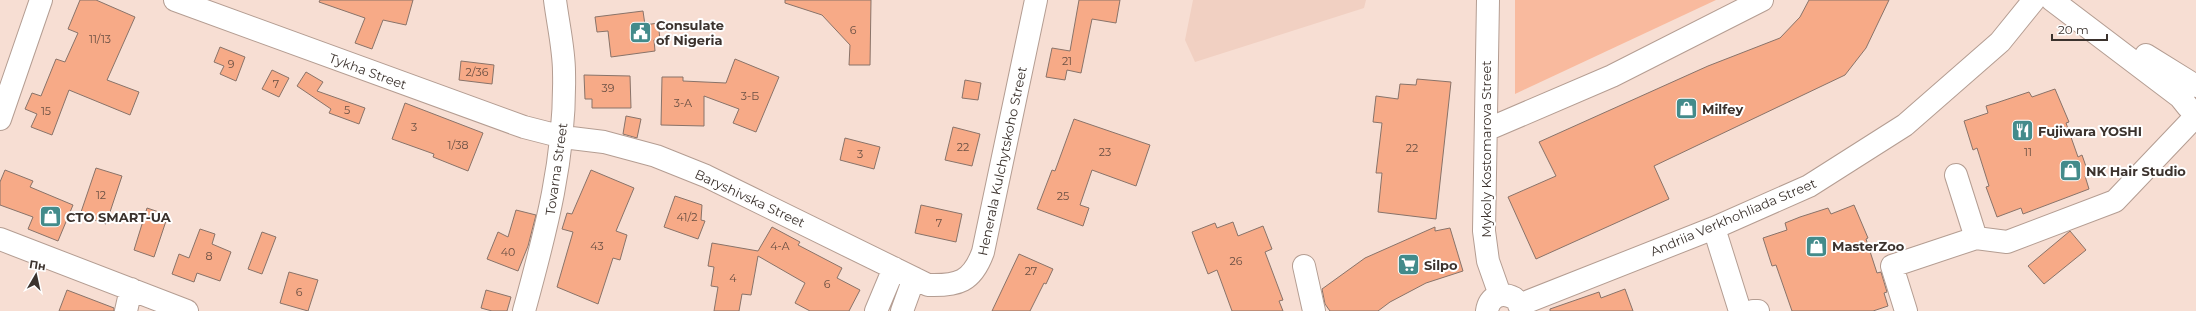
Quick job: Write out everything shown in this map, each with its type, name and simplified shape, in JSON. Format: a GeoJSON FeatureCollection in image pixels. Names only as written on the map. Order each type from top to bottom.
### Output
{"type":"FeatureCollection","features":[{"type":"Feature","properties":{"kind":"street"},"geometry":{"type":"LineString","coordinates":[[0,119],[41,0]]}},
{"type":"Feature","properties":{"kind":"street","name":"Tykha Street"},"geometry":{"type":"LineString","coordinates":[[175,0],[524,127],[563,137]]}},
{"type":"Feature","properties":{"kind":"street","name":"Tovarna Street"},"geometry":{"type":"LineString","coordinates":[[524,311],[544,241],[563,137],[564,71],[555,0]]}},
{"type":"Feature","properties":{"kind":"street","name":"Henerala Kulchytskoho Street"},"geometry":{"type":"LineString","coordinates":[[921,282],[950,286],[964,281],[977,268],[983,252],[1036,0]]}},
{"type":"Feature","properties":{"kind":"street","name":"Mykoly Kostomarova Street"},"geometry":{"type":"LineString","coordinates":[[1488,0],[1484,232],[1488,260],[1507,305]]}},
{"type":"Feature","properties":{"kind":"street"},"geometry":{"type":"LineString","coordinates":[[1486,130],[1612,76],[1762,0]]}},
{"type":"Feature","properties":{"kind":"street","name":"Andriia Verkhohliada Street"},"geometry":{"type":"LineString","coordinates":[[1507,305],[1714,228],[1809,186],[1905,125],[2000,42],[2034,0]]}},
{"type":"Feature","properties":{"kind":"street"},"geometry":{"type":"LineString","coordinates":[[1906,311],[1892,266],[1976,238],[2007,242],[2116,202],[2194,108],[2052,0]]}},
{"type":"Feature","properties":{"kind":"street"},"geometry":{"type":"LineString","coordinates":[[2059,0],[2196,86]]}},
{"type":"Feature","properties":{"kind":"street","name":"Baryshivska Street"},"geometry":{"type":"LineString","coordinates":[[563,137],[604,142],[656,156],[706,176],[921,282]]}},
{"type":"Feature","properties":{"kind":"street"},"geometry":{"type":"LineString","coordinates":[[1956,175],[1976,238]]}},
{"type":"Feature","properties":{"kind":"street"},"geometry":{"type":"LineString","coordinates":[[1714,228],[1740,311]]}},
{"type":"Feature","properties":{"kind":"street"},"geometry":{"type":"LineString","coordinates":[[0,239],[187,311]]}},
{"type":"Feature","properties":{"kind":"street"},"geometry":{"type":"LineString","coordinates":[[1304,266],[1314,311]]}},
{"type":"Feature","properties":{"kind":"street"},"geometry":{"type":"LineString","coordinates":[[876,311],[894,268]]}},
{"type":"Feature","properties":{"kind":"street"},"geometry":{"type":"LineString","coordinates":[[902,311],[921,282]]}},
{"type":"Feature","properties":{"kind":"street"},"geometry":{"type":"LineString","coordinates":[[126,311],[131,290]]}},
{"type":"Feature","properties":{"kind":"shaded area"},"geometry":{"type":"Polygon","coordinates":[[[1193,0],[1366,0],[1364,8],[1195,62],[1185,40],[1193,0]]]}},
{"type":"Feature","properties":{"kind":"shaded area"},"geometry":{"type":"Polygon","coordinates":[[[1515,0],[1716,0],[1515,94],[1515,0]]]}},
{"type":"Feature","properties":{"kind":"building"},"geometry":{"type":"Polygon","coordinates":[[[80,0],[96,0],[135,17],[107,80],[139,92],[130,115],[69,90],[52,135],[31,127],[37,114],[25,109],[32,93],[41,96],[56,59],[65,62],[78,33],[68,29],[80,0]]]}},
{"type":"Feature","properties":{"kind":"building"},"geometry":{"type":"Polygon","coordinates":[[[320,0],[413,0],[406,25],[383,20],[372,49],[355,43],[365,18],[319,2],[320,0]]]}},
{"type":"Feature","properties":{"kind":"building"},"geometry":{"type":"Polygon","coordinates":[[[785,0],[871,0],[870,65],[849,65],[850,45],[822,15],[785,3],[785,0]]]}},
{"type":"Feature","properties":{"kind":"building"},"geometry":{"type":"Polygon","coordinates":[[[1079,0],[1120,0],[1116,23],[1092,19],[1081,73],[1067,70],[1065,80],[1046,77],[1052,48],[1070,51],[1079,0]]]}},
{"type":"Feature","properties":{"kind":"building"},"geometry":{"type":"Polygon","coordinates":[[[1809,0],[1889,0],[1866,48],[1845,75],[1654,166],[1669,199],[1536,259],[1508,197],[1556,176],[1539,142],[1708,66],[1780,38],[1800,17],[1809,0]]]}},
{"type":"Feature","properties":{"kind":"building"},"geometry":{"type":"Polygon","coordinates":[[[643,11],[645,25],[658,23],[660,39],[654,40],[655,51],[611,57],[608,31],[597,32],[595,17],[643,11]]]}},
{"type":"Feature","properties":{"kind":"building"},"geometry":{"type":"Polygon","coordinates":[[[220,47],[245,57],[236,81],[220,74],[224,66],[214,62],[220,47]]]}},
{"type":"Feature","properties":{"kind":"building"},"geometry":{"type":"Polygon","coordinates":[[[735,59],[779,77],[756,132],[733,123],[739,109],[704,96],[704,126],[661,125],[662,77],[683,77],[683,81],[726,83],[735,59]]]}},
{"type":"Feature","properties":{"kind":"building"},"geometry":{"type":"Polygon","coordinates":[[[461,61],[494,65],[492,84],[459,80],[461,61]]]}},
{"type":"Feature","properties":{"kind":"building"},"geometry":{"type":"Polygon","coordinates":[[[272,70],[289,78],[279,97],[262,89],[272,70]]]}},
{"type":"Feature","properties":{"kind":"building"},"geometry":{"type":"Polygon","coordinates":[[[306,72],[323,82],[317,91],[365,108],[359,124],[329,113],[331,109],[297,86],[306,72]]]}},
{"type":"Feature","properties":{"kind":"building"},"geometry":{"type":"Polygon","coordinates":[[[584,75],[630,76],[631,108],[592,108],[592,99],[585,99],[584,75]]]}},
{"type":"Feature","properties":{"kind":"building"},"geometry":{"type":"Polygon","coordinates":[[[1417,79],[1451,82],[1436,219],[1378,212],[1382,173],[1376,173],[1382,123],[1373,122],[1376,96],[1398,99],[1400,84],[1416,85],[1417,79]]]}},
{"type":"Feature","properties":{"kind":"building"},"geometry":{"type":"Polygon","coordinates":[[[965,80],[981,83],[978,100],[962,98],[965,80]]]}},
{"type":"Feature","properties":{"kind":"building"},"geometry":{"type":"Polygon","coordinates":[[[2055,89],[2069,122],[2066,123],[2078,157],[2082,155],[2089,175],[2085,176],[2089,189],[2023,214],[2021,208],[1997,217],[1986,187],[1989,186],[1977,148],[1973,150],[1964,121],[1988,113],[1986,106],[2029,92],[2032,97],[2055,89]]]}},
{"type":"Feature","properties":{"kind":"building"},"geometry":{"type":"Polygon","coordinates":[[[405,103],[483,133],[468,171],[433,157],[434,154],[392,139],[405,103]]]}},
{"type":"Feature","properties":{"kind":"building"},"geometry":{"type":"Polygon","coordinates":[[[626,116],[641,119],[637,138],[623,134],[626,116]]]}},
{"type":"Feature","properties":{"kind":"building"},"geometry":{"type":"Polygon","coordinates":[[[1074,119],[1150,145],[1136,186],[1092,170],[1080,205],[1089,208],[1083,226],[1037,209],[1052,170],[1055,171],[1074,119]]]}},
{"type":"Feature","properties":{"kind":"building"},"geometry":{"type":"Polygon","coordinates":[[[953,127],[980,134],[972,166],[945,160],[953,127]]]}},
{"type":"Feature","properties":{"kind":"building"},"geometry":{"type":"Polygon","coordinates":[[[845,138],[880,147],[874,169],[840,160],[845,138]]]}},
{"type":"Feature","properties":{"kind":"building"},"geometry":{"type":"Polygon","coordinates":[[[96,168],[122,176],[106,224],[80,215],[96,168]]]}},
{"type":"Feature","properties":{"kind":"building"},"geometry":{"type":"Polygon","coordinates":[[[5,170],[33,181],[30,187],[73,205],[58,241],[28,229],[33,217],[0,205],[0,182],[5,170]]]}},
{"type":"Feature","properties":{"kind":"building"},"geometry":{"type":"Polygon","coordinates":[[[591,170],[634,188],[616,231],[627,235],[620,260],[613,258],[598,304],[557,287],[573,232],[562,229],[567,213],[572,214],[591,170]]]}},
{"type":"Feature","properties":{"kind":"building"},"geometry":{"type":"Polygon","coordinates":[[[675,196],[702,205],[701,220],[705,221],[698,239],[664,227],[675,196]]]}},
{"type":"Feature","properties":{"kind":"building"},"geometry":{"type":"Polygon","coordinates":[[[921,205],[962,214],[956,242],[915,233],[921,205]]]}},
{"type":"Feature","properties":{"kind":"building"},"geometry":{"type":"Polygon","coordinates":[[[1854,205],[1868,238],[1866,239],[1877,273],[1881,272],[1887,292],[1884,293],[1888,306],[1873,311],[1792,311],[1776,265],[1772,266],[1763,238],[1787,230],[1785,223],[1800,217],[1828,208],[1831,214],[1854,205]]]}},
{"type":"Feature","properties":{"kind":"building"},"geometry":{"type":"Polygon","coordinates":[[[147,208],[168,215],[154,257],[134,250],[147,208]]]}},
{"type":"Feature","properties":{"kind":"building"},"geometry":{"type":"Polygon","coordinates":[[[516,210],[536,215],[528,246],[518,271],[487,259],[498,232],[508,237],[516,210]]]}},
{"type":"Feature","properties":{"kind":"building"},"geometry":{"type":"Polygon","coordinates":[[[1233,222],[1238,236],[1263,226],[1272,249],[1265,252],[1283,300],[1279,301],[1283,311],[1232,311],[1217,270],[1208,274],[1192,232],[1215,223],[1217,228],[1233,222]]]}},
{"type":"Feature","properties":{"kind":"building"},"geometry":{"type":"Polygon","coordinates":[[[772,227],[800,242],[798,245],[842,268],[837,278],[860,290],[849,311],[810,311],[795,303],[805,283],[758,256],[751,295],[742,294],[739,311],[714,311],[718,287],[711,286],[714,267],[708,266],[712,243],[758,251],[772,227]]]}},
{"type":"Feature","properties":{"kind":"building","name":"Silpo"},"geometry":{"type":"Polygon","coordinates":[[[1435,227],[1435,231],[1450,228],[1463,271],[1426,283],[1390,302],[1378,311],[1330,311],[1325,304],[1322,289],[1365,258],[1435,227]]]}},
{"type":"Feature","properties":{"kind":"building"},"geometry":{"type":"Polygon","coordinates":[[[200,229],[215,234],[212,244],[231,252],[220,281],[197,273],[194,282],[172,274],[179,254],[189,258],[200,229]]]}},
{"type":"Feature","properties":{"kind":"building"},"geometry":{"type":"Polygon","coordinates":[[[2070,231],[2086,250],[2044,284],[2028,266],[2070,231]]]}},
{"type":"Feature","properties":{"kind":"building"},"geometry":{"type":"Polygon","coordinates":[[[262,232],[276,237],[262,274],[248,269],[262,232]]]}},
{"type":"Feature","properties":{"kind":"building"},"geometry":{"type":"Polygon","coordinates":[[[1019,254],[1053,269],[1046,284],[1044,283],[1030,311],[992,311],[1019,254]]]}},
{"type":"Feature","properties":{"kind":"building"},"geometry":{"type":"Polygon","coordinates":[[[289,272],[318,280],[308,311],[280,303],[289,272]]]}},
{"type":"Feature","properties":{"kind":"building"},"geometry":{"type":"Polygon","coordinates":[[[1625,289],[1633,311],[1550,311],[1550,309],[1599,292],[1601,298],[1625,289]]]}},
{"type":"Feature","properties":{"kind":"building"},"geometry":{"type":"Polygon","coordinates":[[[67,290],[114,308],[114,311],[59,311],[67,290]]]}},
{"type":"Feature","properties":{"kind":"building"},"geometry":{"type":"Polygon","coordinates":[[[486,290],[511,297],[507,311],[492,311],[481,308],[486,290]]]}},
{"type":"Feature","properties":{"kind":"place","name":"Consulate of Nigeria"},"geometry":{"type":"Point","coordinates":[641,32]}},
{"type":"Feature","properties":{"kind":"place","name":"Milfey"},"geometry":{"type":"Point","coordinates":[1687,109]}},
{"type":"Feature","properties":{"kind":"place","name":"Fujiwara YOSHI"},"geometry":{"type":"Point","coordinates":[2022,131]}},
{"type":"Feature","properties":{"kind":"place","name":"NK Hair Studio"},"geometry":{"type":"Point","coordinates":[2071,171]}},
{"type":"Feature","properties":{"kind":"place","name":"СТО SMART-UA"},"geometry":{"type":"Point","coordinates":[51,217]}},
{"type":"Feature","properties":{"kind":"place","name":"MasterZoo"},"geometry":{"type":"Point","coordinates":[1816,246]}},
{"type":"Feature","properties":{"kind":"place","name":"Silpo"},"geometry":{"type":"Point","coordinates":[1408,265]}}]}
